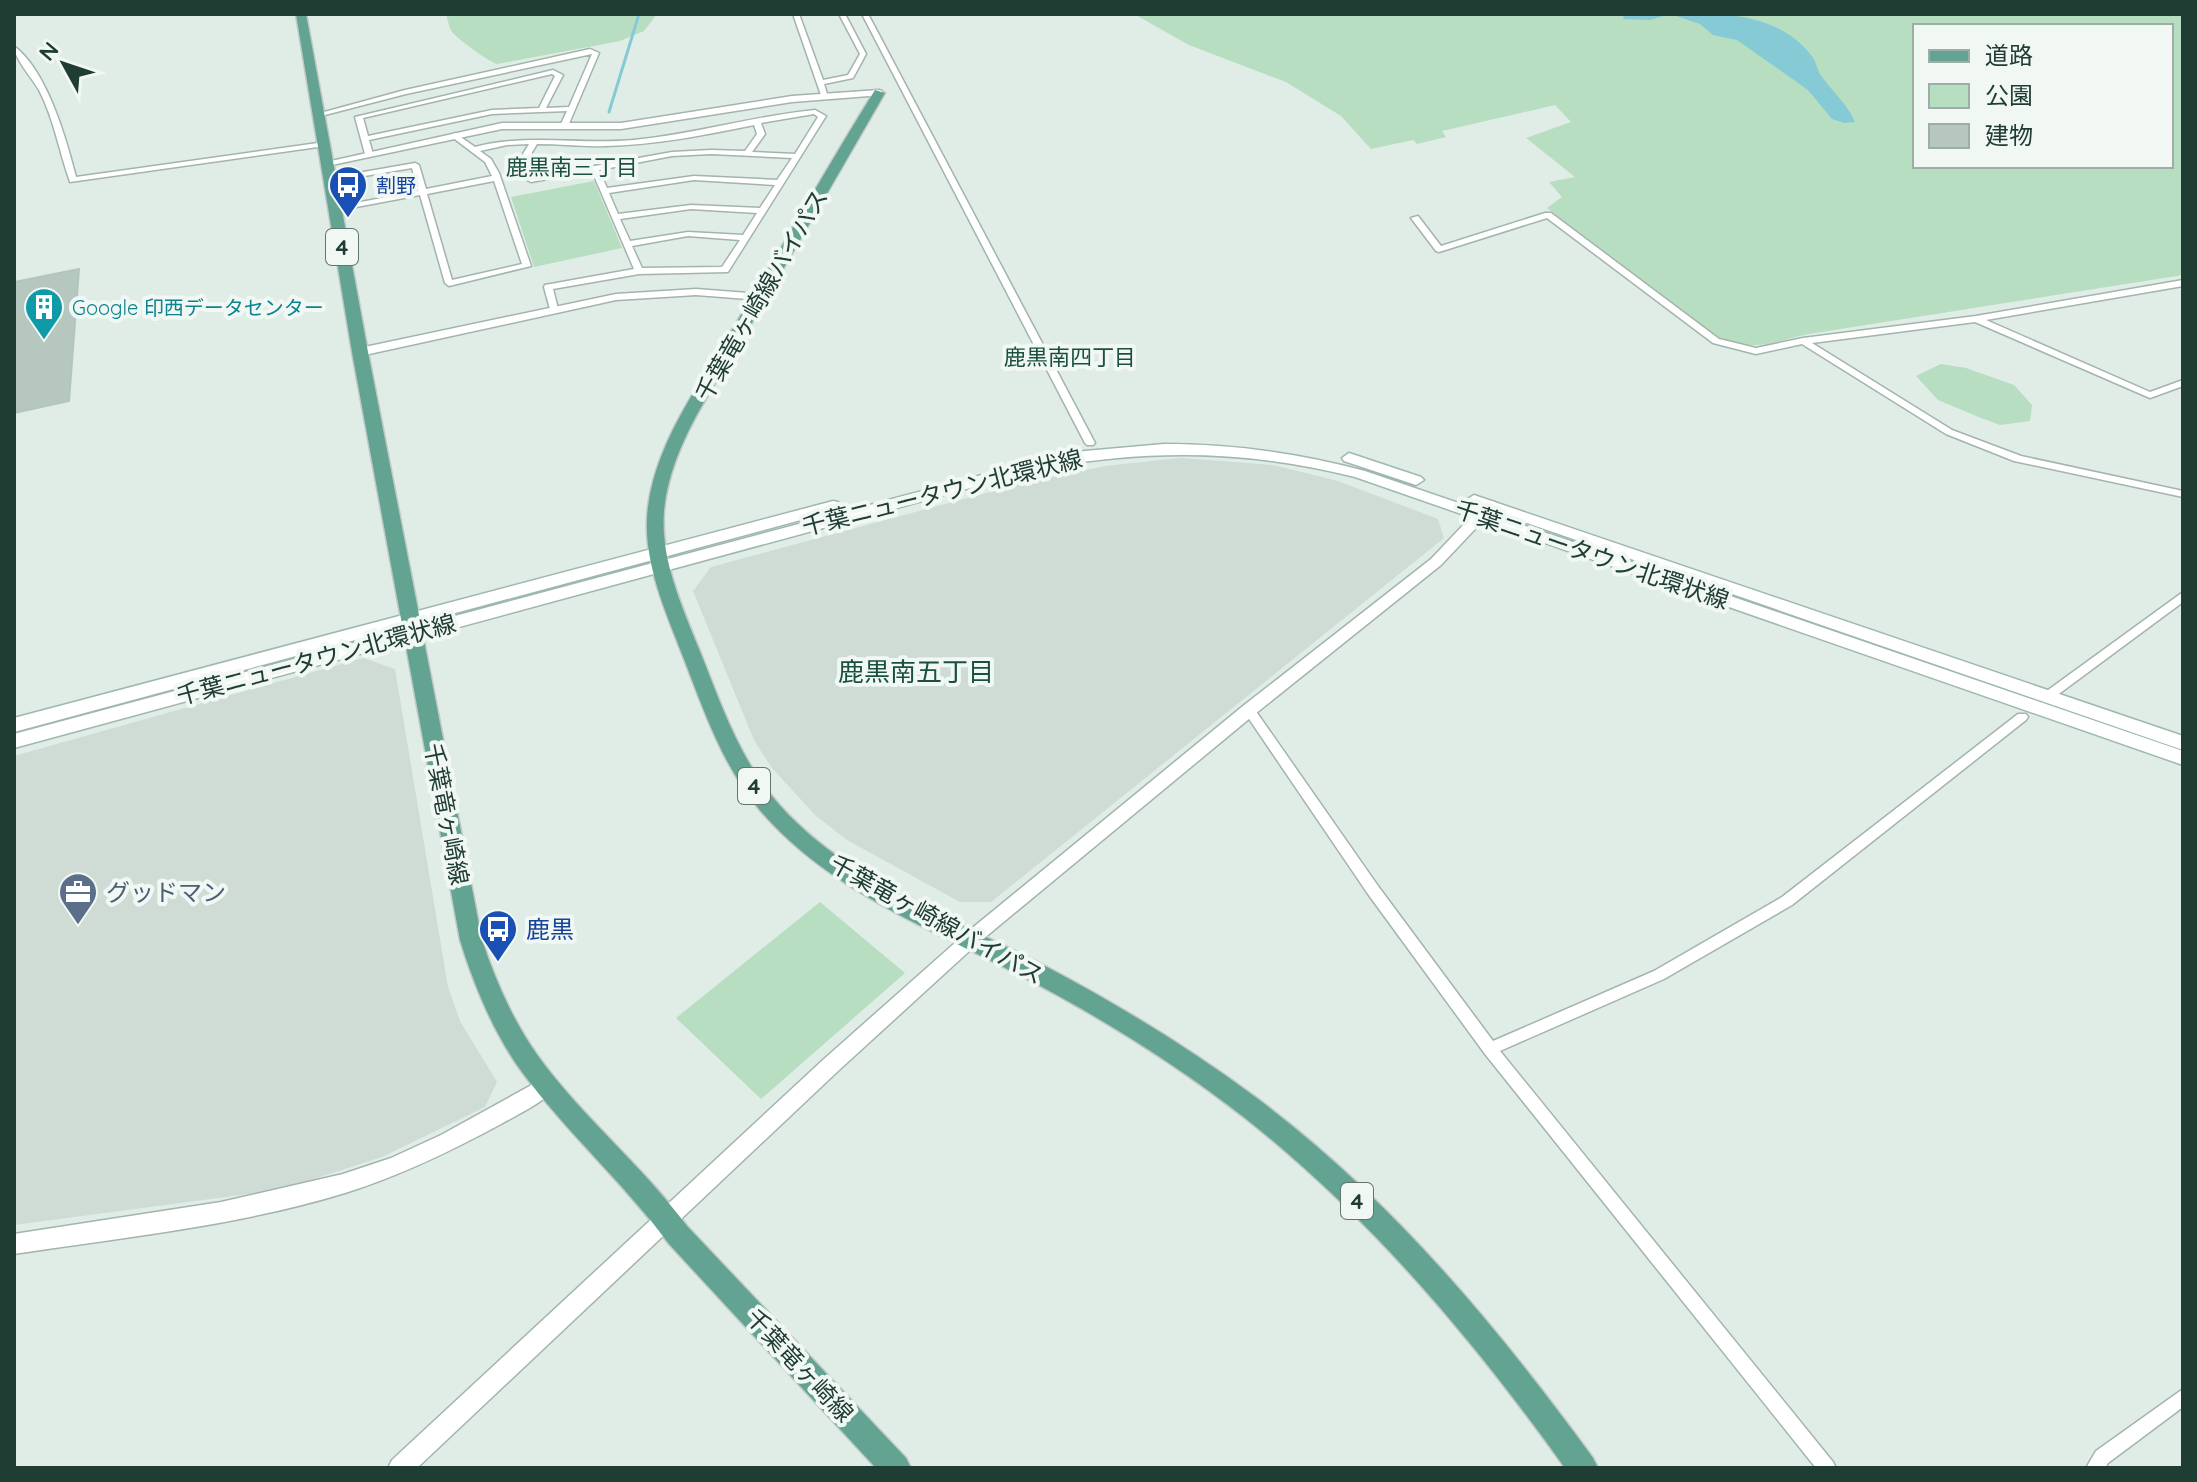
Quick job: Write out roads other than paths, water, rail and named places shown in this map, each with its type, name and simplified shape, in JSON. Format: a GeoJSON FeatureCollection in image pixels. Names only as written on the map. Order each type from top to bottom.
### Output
{"type":"FeatureCollection","features":[{"type":"Feature","properties":{"kind":"main road","name":"千葉竜ヶ崎線"},"geometry":{"type":"LineString","coordinates":[[301,14],[411,625],[471,940],[484,981],[503,1021],[546,1086],[678,1235],[896,1468]]}},
{"type":"Feature","properties":{"kind":"main road","name":"千葉竜ヶ崎線バイパス"},"geometry":{"type":"LineString","coordinates":[[879,93],[685,424],[663,471],[654,507],[657,559],[716,715],[747,777],[791,829],[840,868],[1076,995],[1189,1064],[1253,1110],[1329,1173],[1406,1250],[1479,1331],[1583,1468]]}},
{"type":"Feature","properties":{"kind":"main road","name":"千葉ニュータウン北環状線"},"geometry":{"type":"LineString","coordinates":[[14,725],[411,625],[1035,454],[1090,443],[1188,437],[1272,443],[1348,458],[2183,758]]}},
{"type":"Feature","properties":{"kind":"main road","name":"千葉ニュータウン北環状線"},"geometry":{"type":"LineString","coordinates":[[657,559],[1043,463],[1131,449],[1209,447],[1274,453],[1486,510],[2183,743]]}},
{"type":"Feature","properties":{"kind":"main road","name":"千葉ニュータウン北環状線"},"geometry":{"type":"LineString","coordinates":[[14,741],[411,625]]}},
{"type":"Feature","properties":{"kind":"street"},"geometry":{"type":"LineString","coordinates":[[796,14],[825,95]]}},
{"type":"Feature","properties":{"kind":"street"},"geometry":{"type":"LineString","coordinates":[[821,82],[851,77],[863,54],[842,14]]}},
{"type":"Feature","properties":{"kind":"street"},"geometry":{"type":"LineString","coordinates":[[865,14],[1090,443]]}},
{"type":"Feature","properties":{"kind":"street"},"geometry":{"type":"LineString","coordinates":[[14,48],[32,69],[59,124],[73,180],[325,144]]}},
{"type":"Feature","properties":{"kind":"street"},"geometry":{"type":"LineString","coordinates":[[321,114],[513,68],[590,51],[596,53],[564,126]]}},
{"type":"Feature","properties":{"kind":"street"},"geometry":{"type":"LineString","coordinates":[[369,154],[359,117],[553,72],[559,75],[542,109]]}},
{"type":"Feature","properties":{"kind":"street"},"geometry":{"type":"LineString","coordinates":[[494,85],[510,109]]}},
{"type":"Feature","properties":{"kind":"street"},"geometry":{"type":"LineString","coordinates":[[327,163],[502,126],[650,124],[825,95],[879,93]]}},
{"type":"Feature","properties":{"kind":"street"},"geometry":{"type":"LineString","coordinates":[[365,139],[510,109],[571,109]]}},
{"type":"Feature","properties":{"kind":"street"},"geometry":{"type":"LineString","coordinates":[[474,150],[502,142],[608,144],[645,141],[815,112],[822,116],[725,270],[639,271],[548,287],[554,309]]}},
{"type":"Feature","properties":{"kind":"street"},"geometry":{"type":"LineString","coordinates":[[748,152],[761,134],[757,122]]}},
{"type":"Feature","properties":{"kind":"street"},"geometry":{"type":"LineString","coordinates":[[329,180],[415,165],[449,283],[527,266],[488,161],[455,135]]}},
{"type":"Feature","properties":{"kind":"street"},"geometry":{"type":"LineString","coordinates":[[534,142],[524,159],[531,180],[672,154],[748,152],[797,156]]}},
{"type":"Feature","properties":{"kind":"street"},"geometry":{"type":"LineString","coordinates":[[594,168],[639,271]]}},
{"type":"Feature","properties":{"kind":"street"},"geometry":{"type":"LineString","coordinates":[[335,209],[496,178]]}},
{"type":"Feature","properties":{"kind":"street"},"geometry":{"type":"LineString","coordinates":[[604,191],[694,178],[780,183]]}},
{"type":"Feature","properties":{"kind":"street"},"geometry":{"type":"LineString","coordinates":[[615,217],[691,207],[762,211]]}},
{"type":"Feature","properties":{"kind":"street"},"geometry":{"type":"LineString","coordinates":[[1415,218],[1439,249],[1548,215],[1716,341],[1756,351],[1803,341],[1976,319],[2183,283]]}},
{"type":"Feature","properties":{"kind":"street"},"geometry":{"type":"LineString","coordinates":[[627,244],[688,234],[745,238]]}},
{"type":"Feature","properties":{"kind":"street"},"geometry":{"type":"LineString","coordinates":[[360,352],[554,309],[653,293],[761,297]]}},
{"type":"Feature","properties":{"kind":"street"},"geometry":{"type":"LineString","coordinates":[[1976,319],[2150,395],[2183,383]]}},
{"type":"Feature","properties":{"kind":"street"},"geometry":{"type":"LineString","coordinates":[[1803,341],[1949,432],[2018,459],[2183,494]]}},
{"type":"Feature","properties":{"kind":"street"},"geometry":{"type":"LineString","coordinates":[[400,1468],[971,939],[1249,710],[1436,562],[1486,510]]}},
{"type":"Feature","properties":{"kind":"street"},"geometry":{"type":"LineString","coordinates":[[2048,696],[2183,596]]}},
{"type":"Feature","properties":{"kind":"street"},"geometry":{"type":"LineString","coordinates":[[1249,710],[1373,890],[1490,1049],[1827,1468]]}},
{"type":"Feature","properties":{"kind":"street"},"geometry":{"type":"LineString","coordinates":[[1490,1049],[1659,975],[1787,901],[2022,717]]}},
{"type":"Feature","properties":{"kind":"street"},"geometry":{"type":"LineString","coordinates":[[14,1244],[274,1202],[347,1183],[462,1133],[546,1086]]}},
{"type":"Feature","properties":{"kind":"street"},"geometry":{"type":"LineString","coordinates":[[2095,1468],[2102,1457],[2183,1397]]}},
{"type":"Feature","properties":{"kind":"water"},"geometry":{"type":"Polygon","coordinates":[[[1699,13],[1725,14],[1773,26],[1793,38],[1811,55],[1820,75],[1855,122],[1844,123],[1832,119],[1808,90],[1737,40],[1713,35],[1700,24],[1670,14],[1650,20],[1623,19],[1624,14],[1699,13]]]}},
{"type":"Feature","properties":{"kind":"waterway"},"geometry":{"type":"LineString","coordinates":[[609,112],[639,14]]}},
{"type":"Feature","properties":{"kind":"place","name":"割野"},"geometry":{"type":"Point","coordinates":[348,219]}},
{"type":"Feature","properties":{"kind":"place","name":"Google 印西データセンター"},"geometry":{"type":"Point","coordinates":[44,341]}},
{"type":"Feature","properties":{"kind":"place","name":"グッドマン"},"geometry":{"type":"Point","coordinates":[78,926]}},
{"type":"Feature","properties":{"kind":"place","name":"鹿黒"},"geometry":{"type":"Point","coordinates":[498,963]}},
{"type":"Feature","properties":{"kind":"district","name":"鹿黒南三丁目"},"geometry":{"type":"Point","coordinates":[572,167]}},
{"type":"Feature","properties":{"kind":"district","name":"鹿黒南四丁目"},"geometry":{"type":"Point","coordinates":[1070,357]}},
{"type":"Feature","properties":{"kind":"district","name":"鹿黒南五丁目"},"geometry":{"type":"Point","coordinates":[916,671]}}]}
